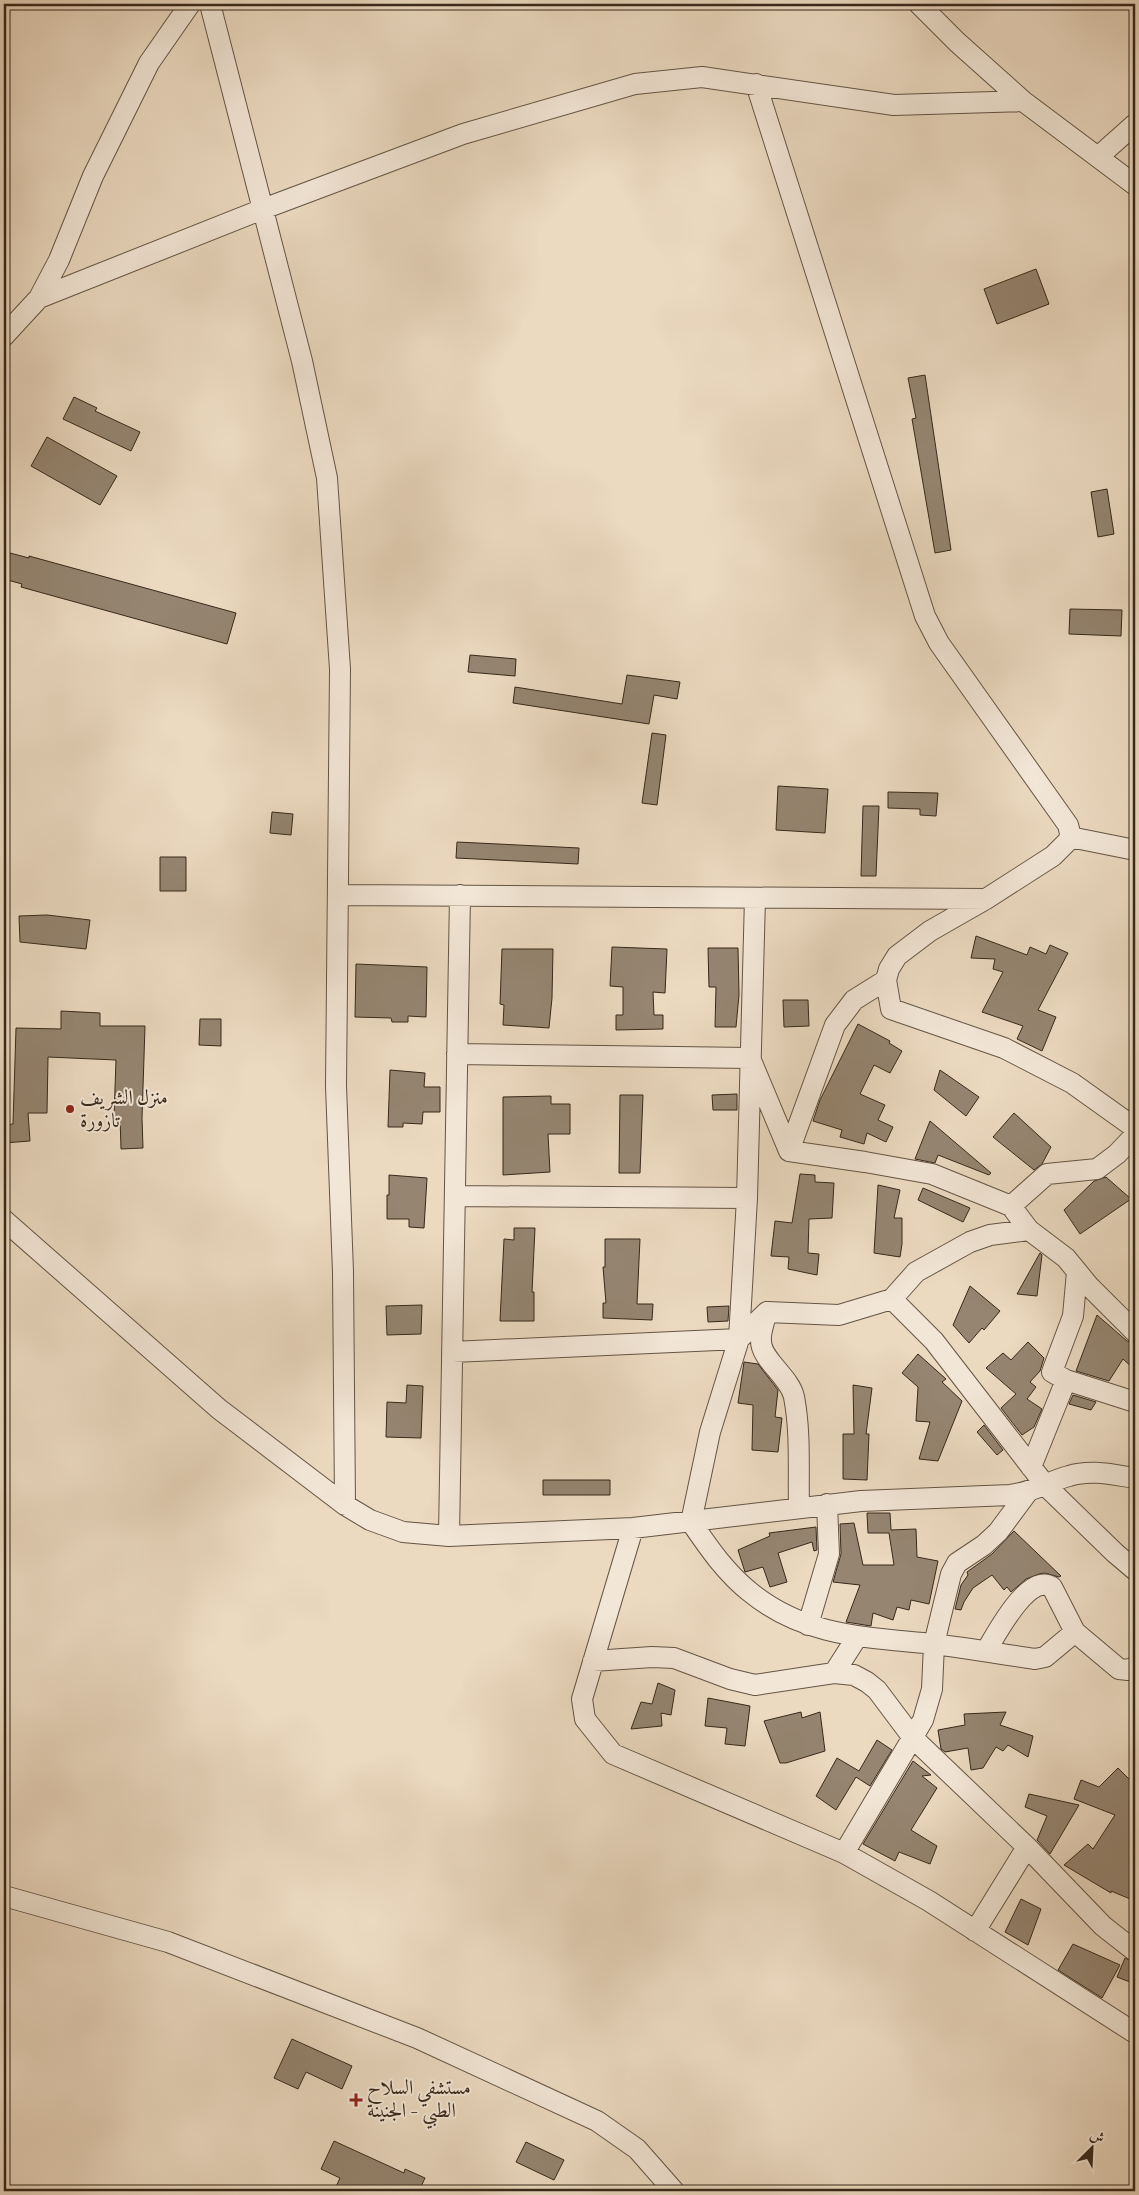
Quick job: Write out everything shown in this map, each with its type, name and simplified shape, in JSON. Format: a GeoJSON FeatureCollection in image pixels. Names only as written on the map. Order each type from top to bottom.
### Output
{"type":"FeatureCollection","features":[{"type":"Feature","properties":{"kind":"street"},"geometry":{"type":"LineString","coordinates":[[4,336],[39,298],[59,260],[93,176],[149,63],[190,4]]}},
{"type":"Feature","properties":{"kind":"street"},"geometry":{"type":"LineString","coordinates":[[210,4],[302,361],[327,478],[340,669],[336,1086],[343,1272],[345,1505]]}},
{"type":"Feature","properties":{"kind":"street"},"geometry":{"type":"LineString","coordinates":[[919,4],[957,42],[1023,102],[1135,185]]}},
{"type":"Feature","properties":{"kind":"street"},"geometry":{"type":"LineString","coordinates":[[39,298],[263,209],[463,134],[635,84],[702,77],[894,105],[1023,102]]}},
{"type":"Feature","properties":{"kind":"street"},"geometry":{"type":"LineString","coordinates":[[756,84],[925,616],[939,643],[1068,825],[1070,837],[1066,844],[1053,856],[986,899],[930,931],[897,956],[889,969],[886,980],[891,1009],[1004,1048],[1072,1083],[1135,1128]]}},
{"type":"Feature","properties":{"kind":"street"},"geometry":{"type":"LineString","coordinates":[[1098,157],[1135,124]]}},
{"type":"Feature","properties":{"kind":"street"},"geometry":{"type":"LineString","coordinates":[[1070,837],[1135,850]]}},
{"type":"Feature","properties":{"kind":"street"},"geometry":{"type":"LineString","coordinates":[[338,895],[986,899]]}},
{"type":"Feature","properties":{"kind":"street"},"geometry":{"type":"LineString","coordinates":[[449,1536],[460,896]]}},
{"type":"Feature","properties":{"kind":"street"},"geometry":{"type":"LineString","coordinates":[[755,898],[747,1198],[739,1338],[710,1432],[691,1522],[723,1567],[751,1593],[790,1618],[822,1630],[857,1637],[934,1644],[1035,1659],[1045,1657],[1075,1632]]}},
{"type":"Feature","properties":{"kind":"street"},"geometry":{"type":"LineString","coordinates":[[789,1151],[834,1025],[854,1000],[886,980]]}},
{"type":"Feature","properties":{"kind":"street"},"geometry":{"type":"LineString","coordinates":[[457,1054],[750,1058]]}},
{"type":"Feature","properties":{"kind":"street"},"geometry":{"type":"LineString","coordinates":[[750,1058],[789,1151]]}},
{"type":"Feature","properties":{"kind":"street"},"geometry":{"type":"LineString","coordinates":[[1011,1206],[1047,1174],[1097,1169],[1117,1154],[1135,1134]]}},
{"type":"Feature","properties":{"kind":"street"},"geometry":{"type":"LineString","coordinates":[[789,1151],[932,1174],[1011,1206],[1029,1230],[1066,1258],[1077,1272],[1135,1332]]}},
{"type":"Feature","properties":{"kind":"street"},"geometry":{"type":"LineString","coordinates":[[455,1196],[747,1198]]}},
{"type":"Feature","properties":{"kind":"street"},"geometry":{"type":"LineString","coordinates":[[4,1220],[220,1409],[345,1505],[370,1520],[404,1532],[449,1536],[633,1528],[827,1504],[1027,1493],[1069,1476],[1094,1472],[1135,1478]]}},
{"type":"Feature","properties":{"kind":"street"},"geometry":{"type":"LineString","coordinates":[[452,1352],[739,1338],[767,1312],[839,1315],[892,1299],[916,1272],[970,1242],[990,1235],[1029,1230]]}},
{"type":"Feature","properties":{"kind":"street"},"geometry":{"type":"LineString","coordinates":[[1077,1272],[1074,1316],[1052,1372],[1066,1380],[1135,1402]]}},
{"type":"Feature","properties":{"kind":"street"},"geometry":{"type":"LineString","coordinates":[[892,1299],[934,1341],[1046,1486],[1135,1570]]}},
{"type":"Feature","properties":{"kind":"street"},"geometry":{"type":"LineString","coordinates":[[767,1312],[760,1342],[766,1355],[793,1394],[796,1411],[799,1508]]}},
{"type":"Feature","properties":{"kind":"street"},"geometry":{"type":"LineString","coordinates":[[1031,1467],[1066,1380]]}},
{"type":"Feature","properties":{"kind":"street"},"geometry":{"type":"LineString","coordinates":[[844,1853],[923,1720],[932,1689],[934,1644],[951,1574],[957,1563],[984,1545],[998,1532],[1027,1493]]}},
{"type":"Feature","properties":{"kind":"street"},"geometry":{"type":"LineString","coordinates":[[808,1624],[828,1554],[827,1504]]}},
{"type":"Feature","properties":{"kind":"street"},"geometry":{"type":"LineString","coordinates":[[633,1528],[582,1699],[585,1719],[613,1754],[844,1853],[930,1901],[1135,2033]]}},
{"type":"Feature","properties":{"kind":"street"},"geometry":{"type":"LineString","coordinates":[[986,1651],[1008,1614],[1020,1600],[1036,1587],[1045,1584],[1052,1588],[1075,1632],[1119,1669],[1128,1670],[1135,1667]]}},
{"type":"Feature","properties":{"kind":"street"},"geometry":{"type":"LineString","coordinates":[[834,1673],[857,1637]]}},
{"type":"Feature","properties":{"kind":"street"},"geometry":{"type":"LineString","coordinates":[[593,1661],[652,1657],[674,1658],[730,1680],[755,1684],[834,1673],[854,1675],[877,1690],[913,1738],[1026,1847],[1103,1926],[1135,1952]]}},
{"type":"Feature","properties":{"kind":"street"},"geometry":{"type":"LineString","coordinates":[[975,1931],[1026,1847]]}},
{"type":"Feature","properties":{"kind":"street"},"geometry":{"type":"LineString","coordinates":[[4,1896],[168,1942],[417,2038],[596,2121],[637,2149],[674,2191]]}},
{"type":"Feature","properties":{"kind":"building"},"geometry":{"type":"Polygon","coordinates":[[[1036,269],[1049,304],[997,324],[984,289],[1036,269]]]}},
{"type":"Feature","properties":{"kind":"building"},"geometry":{"type":"Polygon","coordinates":[[[925,375],[951,550],[935,553],[912,419],[916,418],[908,378],[925,375]]]}},
{"type":"Feature","properties":{"kind":"building"},"geometry":{"type":"Polygon","coordinates":[[[74,397],[97,408],[95,411],[140,432],[131,451],[63,419],[74,397]]]}},
{"type":"Feature","properties":{"kind":"building"},"geometry":{"type":"Polygon","coordinates":[[[47,437],[117,476],[100,505],[31,466],[47,437]]]}},
{"type":"Feature","properties":{"kind":"building"},"geometry":{"type":"Polygon","coordinates":[[[1107,489],[1114,534],[1098,537],[1091,492],[1107,489]]]}},
{"type":"Feature","properties":{"kind":"building"},"geometry":{"type":"Polygon","coordinates":[[[10,553],[29,558],[29,556],[236,613],[227,644],[21,587],[22,584],[4,579],[10,553]]]}},
{"type":"Feature","properties":{"kind":"building"},"geometry":{"type":"Polygon","coordinates":[[[1070,609],[1122,610],[1121,636],[1069,634],[1070,609]]]}},
{"type":"Feature","properties":{"kind":"building"},"geometry":{"type":"Polygon","coordinates":[[[470,655],[516,659],[515,676],[468,672],[470,655]]]}},
{"type":"Feature","properties":{"kind":"building"},"geometry":{"type":"Polygon","coordinates":[[[627,675],[680,682],[677,699],[654,695],[649,724],[513,703],[515,687],[622,704],[627,675]]]}},
{"type":"Feature","properties":{"kind":"building"},"geometry":{"type":"Polygon","coordinates":[[[652,733],[666,735],[657,805],[642,803],[652,733]]]}},
{"type":"Feature","properties":{"kind":"building"},"geometry":{"type":"Polygon","coordinates":[[[778,786],[828,789],[825,833],[776,830],[778,786]]]}},
{"type":"Feature","properties":{"kind":"building"},"geometry":{"type":"Polygon","coordinates":[[[888,792],[938,793],[936,816],[920,815],[920,809],[888,808],[888,792]]]}},
{"type":"Feature","properties":{"kind":"building"},"geometry":{"type":"Polygon","coordinates":[[[863,806],[879,806],[876,876],[861,876],[863,806]]]}},
{"type":"Feature","properties":{"kind":"building"},"geometry":{"type":"Polygon","coordinates":[[[272,812],[293,814],[291,835],[270,833],[272,812]]]}},
{"type":"Feature","properties":{"kind":"building"},"geometry":{"type":"Polygon","coordinates":[[[457,842],[579,848],[578,864],[456,858],[457,842]]]}},
{"type":"Feature","properties":{"kind":"building"},"geometry":{"type":"Polygon","coordinates":[[[160,857],[186,857],[186,891],[160,891],[160,857]]]}},
{"type":"Feature","properties":{"kind":"building"},"geometry":{"type":"Polygon","coordinates":[[[47,915],[90,920],[86,949],[20,942],[19,916],[47,915]]]}},
{"type":"Feature","properties":{"kind":"building"},"geometry":{"type":"Polygon","coordinates":[[[976,936],[1027,955],[1030,947],[1046,954],[1050,945],[1068,953],[1038,1010],[1056,1017],[1042,1051],[1017,1039],[1023,1026],[982,1012],[1003,972],[993,969],[995,959],[971,958],[976,936]]]}},
{"type":"Feature","properties":{"kind":"building"},"geometry":{"type":"Polygon","coordinates":[[[612,947],[667,949],[665,993],[653,992],[654,1015],[663,1015],[663,1029],[616,1030],[616,1015],[623,1015],[623,987],[610,986],[612,947]]]}},
{"type":"Feature","properties":{"kind":"building"},"geometry":{"type":"Polygon","coordinates":[[[708,948],[738,948],[739,995],[736,1027],[715,1027],[716,987],[709,987],[708,948]]]}},
{"type":"Feature","properties":{"kind":"building"},"geometry":{"type":"Polygon","coordinates":[[[502,949],[553,949],[549,1028],[503,1025],[504,1005],[500,1004],[502,949]]]}},
{"type":"Feature","properties":{"kind":"building"},"geometry":{"type":"Polygon","coordinates":[[[356,964],[427,967],[426,1017],[408,1016],[408,1022],[392,1022],[391,1018],[355,1017],[356,964]]]}},
{"type":"Feature","properties":{"kind":"building"},"geometry":{"type":"Polygon","coordinates":[[[783,1000],[808,1000],[809,1026],[784,1027],[783,1000]]]}},
{"type":"Feature","properties":{"kind":"building"},"geometry":{"type":"Polygon","coordinates":[[[61,1011],[100,1013],[100,1026],[145,1026],[143,1148],[121,1149],[120,1117],[114,1117],[116,1060],[48,1057],[47,1113],[28,1113],[30,1141],[4,1143],[4,1125],[13,1124],[16,1028],[61,1029],[61,1011]]]}},
{"type":"Feature","properties":{"kind":"building"},"geometry":{"type":"Polygon","coordinates":[[[200,1019],[221,1019],[221,1046],[199,1045],[200,1019]]]}},
{"type":"Feature","properties":{"kind":"building"},"geometry":{"type":"Polygon","coordinates":[[[858,1024],[890,1041],[889,1043],[902,1051],[890,1073],[874,1065],[860,1094],[885,1105],[878,1120],[893,1127],[886,1142],[867,1133],[864,1144],[840,1137],[842,1130],[813,1121],[820,1100],[858,1024]]]}},
{"type":"Feature","properties":{"kind":"building"},"geometry":{"type":"Polygon","coordinates":[[[390,1070],[425,1073],[424,1087],[440,1087],[440,1112],[423,1112],[422,1124],[403,1123],[403,1127],[388,1127],[390,1070]]]}},
{"type":"Feature","properties":{"kind":"building"},"geometry":{"type":"Polygon","coordinates":[[[940,1070],[979,1097],[966,1116],[934,1090],[940,1070]]]}},
{"type":"Feature","properties":{"kind":"building"},"geometry":{"type":"Polygon","coordinates":[[[737,1094],[737,1110],[713,1110],[712,1095],[737,1094]]]}},
{"type":"Feature","properties":{"kind":"building"},"geometry":{"type":"Polygon","coordinates":[[[620,1095],[643,1095],[640,1173],[619,1173],[620,1095]]]}},
{"type":"Feature","properties":{"kind":"building"},"geometry":{"type":"Polygon","coordinates":[[[551,1096],[551,1104],[570,1104],[570,1134],[548,1134],[550,1172],[503,1175],[503,1097],[551,1096]]]}},
{"type":"Feature","properties":{"kind":"building"},"geometry":{"type":"Polygon","coordinates":[[[1014,1113],[1051,1147],[1042,1164],[1034,1170],[993,1137],[1014,1113]]]}},
{"type":"Feature","properties":{"kind":"building"},"geometry":{"type":"Polygon","coordinates":[[[930,1121],[991,1173],[989,1175],[938,1155],[935,1163],[915,1159],[930,1121]]]}},
{"type":"Feature","properties":{"kind":"building"},"geometry":{"type":"Polygon","coordinates":[[[800,1174],[815,1175],[815,1182],[834,1183],[832,1218],[809,1219],[808,1253],[819,1254],[817,1275],[788,1269],[789,1257],[771,1256],[775,1221],[792,1223],[800,1174]]]}},
{"type":"Feature","properties":{"kind":"building"},"geometry":{"type":"Polygon","coordinates":[[[389,1175],[427,1178],[424,1228],[409,1227],[409,1219],[387,1219],[389,1175]]]}},
{"type":"Feature","properties":{"kind":"building"},"geometry":{"type":"Polygon","coordinates":[[[1106,1177],[1131,1199],[1080,1234],[1064,1210],[1094,1181],[1106,1177]]]}},
{"type":"Feature","properties":{"kind":"building"},"geometry":{"type":"Polygon","coordinates":[[[878,1185],[900,1190],[894,1218],[902,1218],[900,1257],[874,1253],[878,1185]]]}},
{"type":"Feature","properties":{"kind":"building"},"geometry":{"type":"Polygon","coordinates":[[[923,1188],[970,1208],[963,1222],[918,1200],[923,1188]]]}},
{"type":"Feature","properties":{"kind":"building"},"geometry":{"type":"Polygon","coordinates":[[[514,1228],[535,1228],[532,1292],[534,1292],[534,1321],[500,1321],[504,1239],[514,1240],[514,1228]]]}},
{"type":"Feature","properties":{"kind":"building"},"geometry":{"type":"Polygon","coordinates":[[[605,1239],[640,1239],[637,1304],[653,1304],[652,1320],[603,1318],[603,1303],[606,1303],[603,1267],[605,1267],[605,1239]]]}},
{"type":"Feature","properties":{"kind":"building"},"geometry":{"type":"Polygon","coordinates":[[[1040,1253],[1042,1255],[1037,1296],[1017,1294],[1040,1253]]]}},
{"type":"Feature","properties":{"kind":"building"},"geometry":{"type":"Polygon","coordinates":[[[970,1286],[1000,1311],[984,1330],[982,1328],[969,1343],[953,1325],[970,1286]]]}},
{"type":"Feature","properties":{"kind":"building"},"geometry":{"type":"Polygon","coordinates":[[[422,1305],[421,1334],[387,1335],[386,1306],[422,1305]]]}},
{"type":"Feature","properties":{"kind":"building"},"geometry":{"type":"Polygon","coordinates":[[[729,1306],[728,1321],[708,1322],[707,1307],[729,1306]]]}},
{"type":"Feature","properties":{"kind":"building"},"geometry":{"type":"Polygon","coordinates":[[[1097,1315],[1127,1341],[1135,1344],[1135,1370],[1123,1359],[1109,1381],[1076,1371],[1097,1315]]]}},
{"type":"Feature","properties":{"kind":"building"},"geometry":{"type":"Polygon","coordinates":[[[1028,1342],[1044,1358],[1040,1371],[1030,1382],[1036,1387],[1027,1399],[1042,1409],[1034,1427],[1022,1435],[1001,1408],[1016,1394],[986,1368],[1003,1353],[1011,1360],[1028,1342]]]}},
{"type":"Feature","properties":{"kind":"building"},"geometry":{"type":"Polygon","coordinates":[[[918,1354],[946,1379],[942,1382],[962,1401],[938,1461],[919,1459],[930,1422],[916,1421],[918,1387],[902,1373],[918,1354]]]}},
{"type":"Feature","properties":{"kind":"building"},"geometry":{"type":"Polygon","coordinates":[[[744,1362],[758,1364],[778,1390],[775,1417],[782,1418],[778,1452],[752,1450],[753,1405],[738,1403],[744,1362]]]}},
{"type":"Feature","properties":{"kind":"building"},"geometry":{"type":"Polygon","coordinates":[[[407,1385],[423,1386],[421,1438],[386,1437],[387,1402],[406,1403],[407,1385]]]}},
{"type":"Feature","properties":{"kind":"building"},"geometry":{"type":"Polygon","coordinates":[[[853,1385],[872,1388],[866,1434],[869,1434],[867,1480],[843,1479],[843,1434],[854,1434],[853,1385]]]}},
{"type":"Feature","properties":{"kind":"building"},"geometry":{"type":"Polygon","coordinates":[[[1073,1395],[1096,1402],[1091,1410],[1069,1404],[1073,1395]]]}},
{"type":"Feature","properties":{"kind":"building"},"geometry":{"type":"Polygon","coordinates":[[[984,1425],[1003,1450],[997,1455],[977,1432],[984,1425]]]}},
{"type":"Feature","properties":{"kind":"building"},"geometry":{"type":"Polygon","coordinates":[[[543,1480],[610,1480],[610,1495],[543,1495],[543,1480]]]}},
{"type":"Feature","properties":{"kind":"building"},"geometry":{"type":"Polygon","coordinates":[[[867,1513],[890,1513],[891,1530],[916,1529],[917,1557],[938,1561],[929,1604],[911,1600],[909,1610],[897,1607],[893,1620],[873,1613],[871,1626],[846,1622],[860,1585],[833,1582],[841,1554],[840,1524],[854,1523],[863,1565],[894,1565],[889,1533],[868,1533],[867,1513]]]}},
{"type":"Feature","properties":{"kind":"building"},"geometry":{"type":"Polygon","coordinates":[[[816,1527],[817,1550],[814,1551],[812,1542],[778,1553],[787,1582],[770,1587],[763,1567],[745,1572],[738,1550],[770,1536],[769,1533],[816,1527]]]}},
{"type":"Feature","properties":{"kind":"building"},"geometry":{"type":"Polygon","coordinates":[[[1014,1531],[1061,1576],[1045,1573],[1039,1574],[1026,1579],[1011,1592],[1007,1587],[1004,1590],[992,1575],[973,1588],[961,1610],[955,1609],[961,1585],[968,1575],[967,1572],[992,1554],[1014,1531]]]}},
{"type":"Feature","properties":{"kind":"building"},"geometry":{"type":"Polygon","coordinates":[[[658,1683],[675,1690],[671,1715],[661,1713],[662,1726],[631,1729],[641,1702],[652,1704],[658,1683]]]}},
{"type":"Feature","properties":{"kind":"building"},"geometry":{"type":"Polygon","coordinates":[[[708,1698],[750,1706],[745,1746],[725,1744],[727,1728],[705,1726],[708,1698]]]}},
{"type":"Feature","properties":{"kind":"building"},"geometry":{"type":"Polygon","coordinates":[[[801,1712],[802,1718],[820,1712],[825,1751],[786,1763],[780,1763],[764,1721],[801,1712]]]}},
{"type":"Feature","properties":{"kind":"building"},"geometry":{"type":"Polygon","coordinates":[[[1006,1712],[1000,1725],[1033,1736],[1028,1757],[1008,1745],[1003,1751],[996,1747],[983,1768],[971,1770],[968,1748],[945,1752],[941,1749],[938,1730],[965,1725],[964,1714],[1006,1712]]]}},
{"type":"Feature","properties":{"kind":"building"},"geometry":{"type":"Polygon","coordinates":[[[877,1740],[892,1750],[870,1786],[856,1777],[836,1810],[816,1796],[837,1758],[859,1771],[877,1740]]]}},
{"type":"Feature","properties":{"kind":"building"},"geometry":{"type":"Polygon","coordinates":[[[913,1761],[931,1775],[922,1776],[937,1788],[911,1830],[937,1846],[930,1864],[899,1852],[895,1861],[863,1844],[913,1761]]]}},
{"type":"Feature","properties":{"kind":"building"},"geometry":{"type":"Polygon","coordinates":[[[1118,1768],[1135,1785],[1135,1901],[1111,1891],[1111,1893],[1064,1865],[1088,1844],[1093,1849],[1115,1815],[1074,1799],[1081,1780],[1099,1787],[1118,1768]]]}},
{"type":"Feature","properties":{"kind":"building"},"geometry":{"type":"Polygon","coordinates":[[[1029,1794],[1079,1805],[1050,1854],[1037,1840],[1047,1816],[1025,1807],[1029,1794]]]}},
{"type":"Feature","properties":{"kind":"building"},"geometry":{"type":"Polygon","coordinates":[[[1021,1899],[1041,1909],[1028,1945],[1005,1932],[1021,1899]]]}},
{"type":"Feature","properties":{"kind":"building"},"geometry":{"type":"Polygon","coordinates":[[[1073,1944],[1120,1965],[1102,1998],[1058,1970],[1073,1944]]]}},
{"type":"Feature","properties":{"kind":"building"},"geometry":{"type":"Polygon","coordinates":[[[1125,1958],[1135,1963],[1135,1984],[1117,1977],[1125,1958]]]}},
{"type":"Feature","properties":{"kind":"building"},"geometry":{"type":"Polygon","coordinates":[[[292,2039],[352,2066],[342,2089],[306,2072],[298,2089],[274,2078],[292,2039]]]}},
{"type":"Feature","properties":{"kind":"building"},"geometry":{"type":"Polygon","coordinates":[[[334,2141],[404,2173],[405,2169],[425,2178],[419,2191],[334,2191],[340,2178],[321,2169],[334,2141]]]}},
{"type":"Feature","properties":{"kind":"building"},"geometry":{"type":"Polygon","coordinates":[[[526,2142],[564,2160],[554,2180],[516,2162],[526,2142]]]}},
{"type":"Feature","properties":{"kind":"place","name":"منزل الشريف تازورة"},"geometry":{"type":"Point","coordinates":[70,1109]}},
{"type":"Feature","properties":{"kind":"place","name":"مستشفي السلاح الطبي - الجنينة"},"geometry":{"type":"Point","coordinates":[356,2100]}}]}
